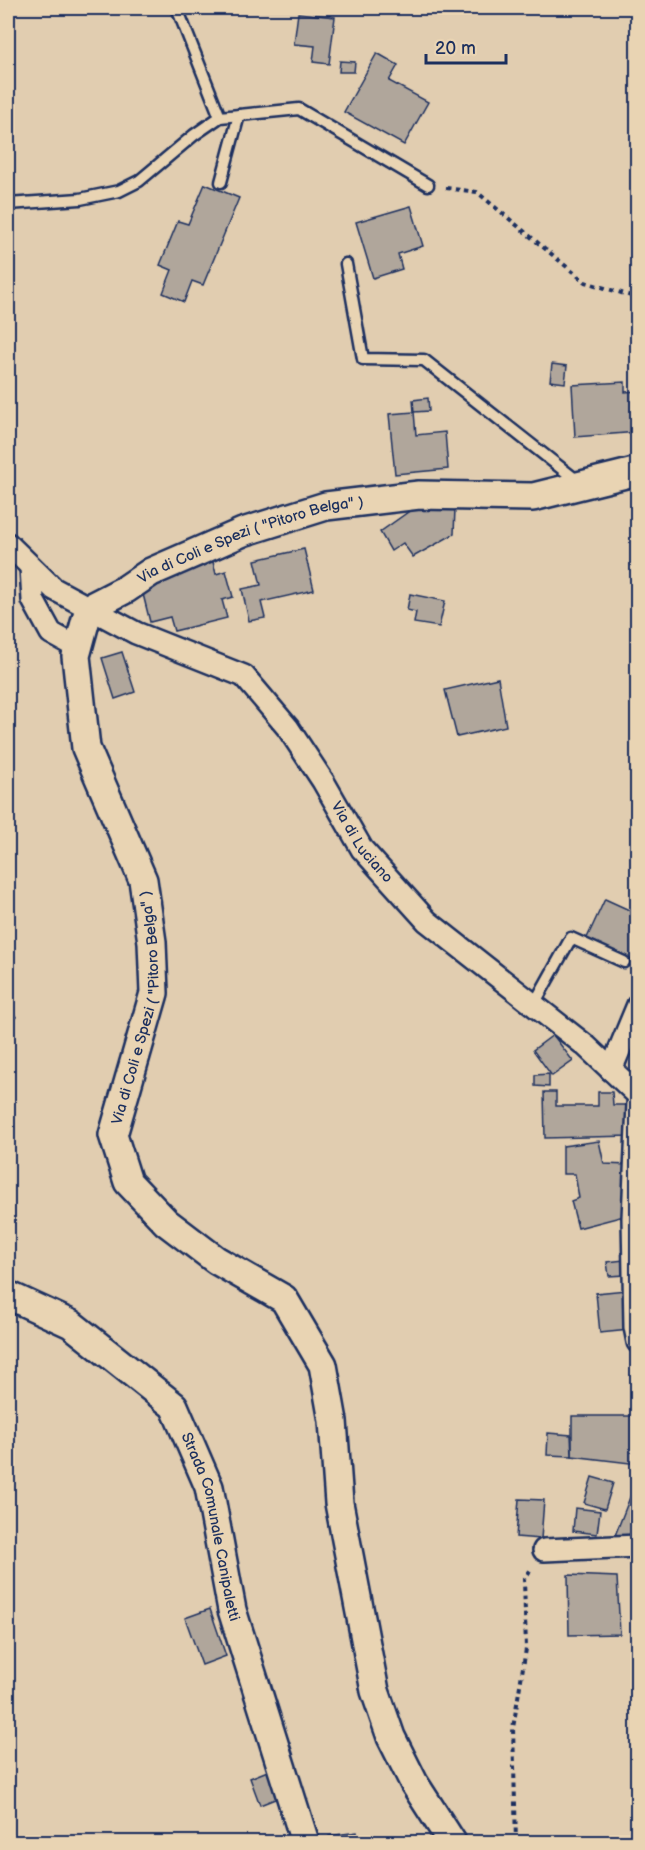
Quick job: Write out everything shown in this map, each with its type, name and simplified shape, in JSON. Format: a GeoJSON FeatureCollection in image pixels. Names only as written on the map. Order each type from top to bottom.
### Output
{"type":"FeatureCollection","features":[{"type":"Feature","properties":{"kind":"street","name":"Via di Coli e Spezi ( \"Pitoro Belga\" )"},"geometry":{"type":"LineString","coordinates":[[452,1842],[414,1783],[391,1737],[375,1691],[339,1503],[333,1421],[323,1365],[284,1299],[216,1260],[166,1222],[128,1182],[113,1135],[154,993],[152,942],[142,880],[86,748],[76,656],[89,608],[126,589],[151,572],[243,532],[326,506],[419,495],[533,497],[638,471]]}},
{"type":"Feature","properties":{"kind":"street","name":"Via di Luciano"},"geometry":{"type":"LineString","coordinates":[[8,544],[54,590],[136,633],[244,676],[288,728],[323,781],[362,849],[427,921],[586,1046],[638,1095]]}},
{"type":"Feature","properties":{"kind":"street"},"geometry":{"type":"LineString","coordinates":[[31,567],[33,600],[51,633],[78,648]]}},
{"type":"Feature","properties":{"kind":"street"},"geometry":{"type":"LineString","coordinates":[[610,1070],[638,1005]]}},
{"type":"Feature","properties":{"kind":"street"},"geometry":{"type":"LineString","coordinates":[[638,1104],[633,1218],[635,1327],[638,1342]]}},
{"type":"Feature","properties":{"kind":"street","name":"Strada Comunale Canipaletti"},"geometry":{"type":"LineString","coordinates":[[8,1295],[71,1324],[174,1406],[209,1486],[232,1610],[305,1842]]}},
{"type":"Feature","properties":{"kind":"street"},"geometry":{"type":"LineString","coordinates":[[544,1550],[638,1546]]}},
{"type":"Feature","properties":{"kind":"lane"},"geometry":{"type":"LineString","coordinates":[[177,8],[220,117]]}},
{"type":"Feature","properties":{"kind":"lane"},"geometry":{"type":"LineString","coordinates":[[8,204],[80,199],[119,191],[139,181],[194,135],[220,117],[299,109],[428,185]]}},
{"type":"Feature","properties":{"kind":"lane"},"geometry":{"type":"LineString","coordinates":[[221,182],[238,116]]}},
{"type":"Feature","properties":{"kind":"lane"},"geometry":{"type":"LineString","coordinates":[[346,264],[363,359],[424,360],[583,485]]}},
{"type":"Feature","properties":{"kind":"lane"},"geometry":{"type":"LineString","coordinates":[[533,1006],[571,938],[624,962]]}},
{"type":"Feature","properties":{"kind":"path"},"geometry":{"type":"LineString","coordinates":[[428,185],[477,192],[585,282],[638,298]]}},
{"type":"Feature","properties":{"kind":"path"},"geometry":{"type":"LineString","coordinates":[[516,1842],[513,1728],[526,1649],[524,1579],[544,1550]]}},
{"type":"Feature","properties":{"kind":"building"},"geometry":{"type":"Polygon","coordinates":[[[298,13],[335,17],[329,64],[313,62],[315,46],[294,44],[298,13]]]}},
{"type":"Feature","properties":{"kind":"building"},"geometry":{"type":"Polygon","coordinates":[[[377,53],[398,65],[389,81],[428,102],[404,145],[344,112],[377,53]]]}},
{"type":"Feature","properties":{"kind":"building"},"geometry":{"type":"Polygon","coordinates":[[[340,61],[355,62],[354,72],[339,72],[340,61]]]}},
{"type":"Feature","properties":{"kind":"building"},"geometry":{"type":"Polygon","coordinates":[[[205,184],[239,198],[203,285],[192,281],[184,302],[163,293],[172,270],[160,265],[178,221],[188,224],[205,184]]]}},
{"type":"Feature","properties":{"kind":"building"},"geometry":{"type":"Polygon","coordinates":[[[411,206],[423,246],[398,254],[402,269],[373,278],[356,222],[411,206]]]}},
{"type":"Feature","properties":{"kind":"building"},"geometry":{"type":"Polygon","coordinates":[[[552,364],[567,366],[565,383],[550,381],[552,364]]]}},
{"type":"Feature","properties":{"kind":"building"},"geometry":{"type":"Polygon","coordinates":[[[625,382],[625,392],[638,391],[638,432],[575,437],[572,385],[625,382]]]}},
{"type":"Feature","properties":{"kind":"building"},"geometry":{"type":"Polygon","coordinates":[[[428,398],[429,411],[414,412],[413,400],[428,398]]]}},
{"type":"Feature","properties":{"kind":"building"},"geometry":{"type":"Polygon","coordinates":[[[414,412],[416,435],[445,432],[448,469],[395,474],[389,414],[414,412]]]}},
{"type":"Feature","properties":{"kind":"building"},"geometry":{"type":"Polygon","coordinates":[[[455,508],[454,534],[413,557],[403,543],[391,551],[380,532],[411,510],[455,508]]]}},
{"type":"Feature","properties":{"kind":"building"},"geometry":{"type":"Polygon","coordinates":[[[304,549],[314,590],[261,602],[265,618],[249,621],[242,589],[261,585],[255,560],[304,549]]]}},
{"type":"Feature","properties":{"kind":"building"},"geometry":{"type":"Polygon","coordinates":[[[212,558],[216,574],[226,571],[233,597],[222,600],[227,618],[174,631],[170,617],[150,622],[142,590],[152,588],[148,575],[212,558]]]}},
{"type":"Feature","properties":{"kind":"building"},"geometry":{"type":"Polygon","coordinates":[[[410,594],[445,601],[439,627],[414,623],[416,612],[407,610],[410,594]]]}},
{"type":"Feature","properties":{"kind":"building"},"geometry":{"type":"Polygon","coordinates":[[[122,652],[135,692],[115,699],[102,658],[122,652]]]}},
{"type":"Feature","properties":{"kind":"building"},"geometry":{"type":"Polygon","coordinates":[[[498,678],[506,726],[457,737],[445,690],[498,678]]]}},
{"type":"Feature","properties":{"kind":"building"},"geometry":{"type":"Polygon","coordinates":[[[605,899],[638,914],[638,963],[586,940],[605,899]]]}},
{"type":"Feature","properties":{"kind":"building"},"geometry":{"type":"Polygon","coordinates":[[[8,936],[10,936],[8,981],[8,936]]]}},
{"type":"Feature","properties":{"kind":"building"},"geometry":{"type":"Polygon","coordinates":[[[8,1006],[16,1017],[8,1024],[8,1006]]]}},
{"type":"Feature","properties":{"kind":"building"},"geometry":{"type":"Polygon","coordinates":[[[553,1035],[573,1061],[552,1076],[533,1050],[553,1035]]]}},
{"type":"Feature","properties":{"kind":"building"},"geometry":{"type":"Polygon","coordinates":[[[549,1074],[549,1087],[535,1086],[535,1075],[549,1074]]]}},
{"type":"Feature","properties":{"kind":"building"},"geometry":{"type":"Polygon","coordinates":[[[544,1092],[556,1092],[556,1106],[598,1106],[598,1092],[612,1092],[613,1105],[631,1105],[631,1136],[545,1138],[544,1092]]]}},
{"type":"Feature","properties":{"kind":"building"},"geometry":{"type":"Polygon","coordinates":[[[599,1141],[604,1164],[629,1165],[628,1215],[578,1228],[571,1201],[579,1198],[575,1174],[563,1174],[563,1146],[599,1141]]]}},
{"type":"Feature","properties":{"kind":"building"},"geometry":{"type":"Polygon","coordinates":[[[624,1260],[625,1275],[609,1276],[607,1262],[624,1260]]]}},
{"type":"Feature","properties":{"kind":"building"},"geometry":{"type":"Polygon","coordinates":[[[626,1290],[629,1330],[600,1333],[596,1293],[626,1290]]]}},
{"type":"Feature","properties":{"kind":"building"},"geometry":{"type":"Polygon","coordinates":[[[572,1416],[632,1416],[638,1435],[638,1464],[572,1456],[572,1416]]]}},
{"type":"Feature","properties":{"kind":"building"},"geometry":{"type":"Polygon","coordinates":[[[548,1433],[571,1435],[572,1456],[547,1455],[548,1433]]]}},
{"type":"Feature","properties":{"kind":"building"},"geometry":{"type":"Polygon","coordinates":[[[592,1477],[613,1483],[605,1509],[584,1503],[592,1477]]]}},
{"type":"Feature","properties":{"kind":"building"},"geometry":{"type":"Polygon","coordinates":[[[638,1477],[638,1538],[614,1538],[638,1477]]]}},
{"type":"Feature","properties":{"kind":"building"},"geometry":{"type":"Polygon","coordinates":[[[519,1499],[544,1500],[541,1539],[516,1537],[519,1499]]]}},
{"type":"Feature","properties":{"kind":"building"},"geometry":{"type":"Polygon","coordinates":[[[575,1508],[600,1511],[597,1534],[573,1531],[575,1508]]]}},
{"type":"Feature","properties":{"kind":"building"},"geometry":{"type":"Polygon","coordinates":[[[568,1575],[617,1577],[620,1634],[569,1635],[568,1575]]]}},
{"type":"Feature","properties":{"kind":"building"},"geometry":{"type":"Polygon","coordinates":[[[210,1609],[226,1656],[202,1665],[185,1618],[210,1609]]]}},
{"type":"Feature","properties":{"kind":"building"},"geometry":{"type":"Polygon","coordinates":[[[638,1672],[638,1700],[636,1700],[632,1673],[638,1672]]]}},
{"type":"Feature","properties":{"kind":"building"},"geometry":{"type":"Polygon","coordinates":[[[270,1770],[280,1797],[260,1805],[250,1778],[270,1770]]]}},
{"type":"Feature","properties":{"kind":"building"},"geometry":{"type":"Polygon","coordinates":[[[357,1832],[358,1842],[329,1842],[329,1836],[357,1832]]]}}]}
